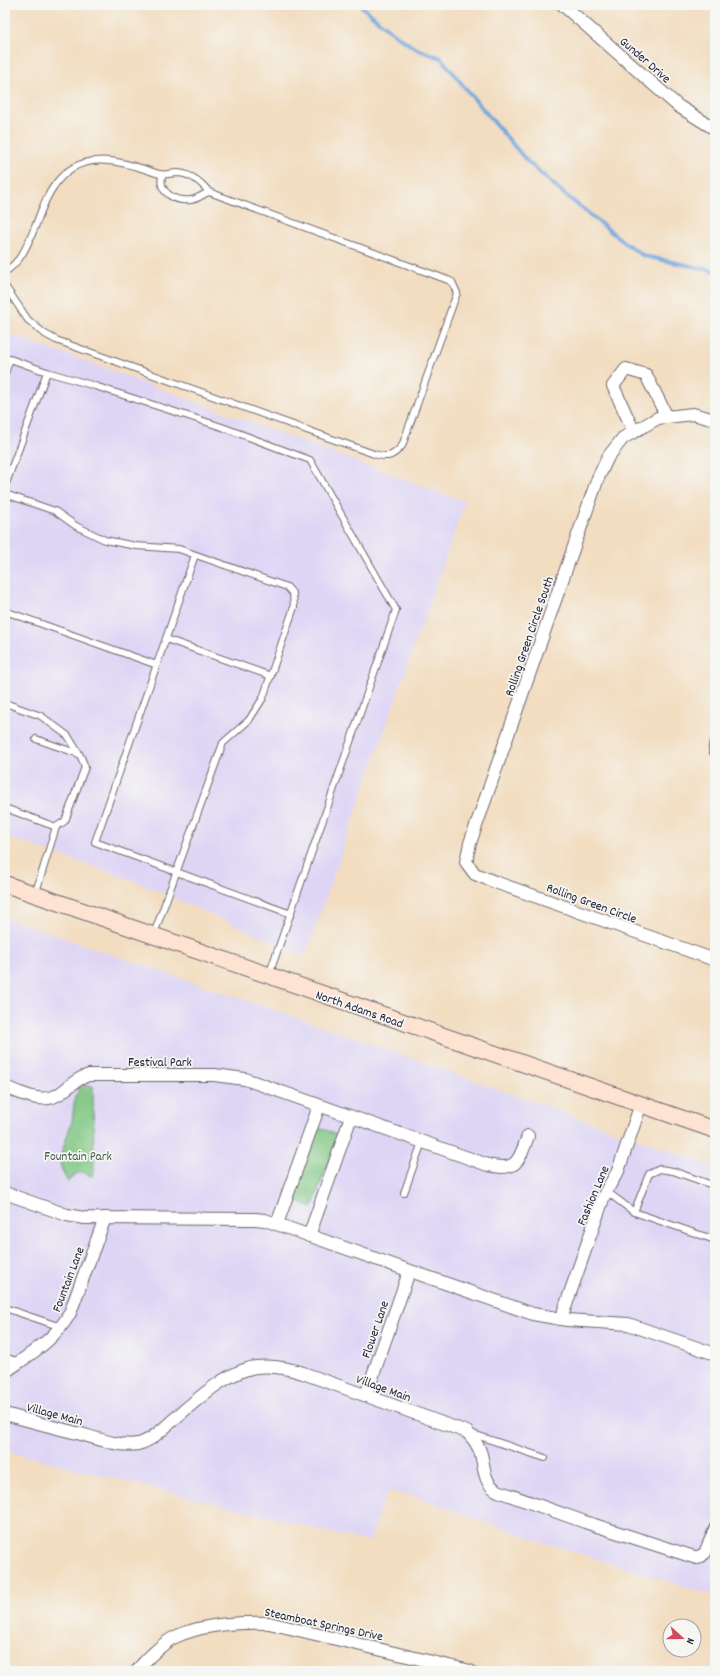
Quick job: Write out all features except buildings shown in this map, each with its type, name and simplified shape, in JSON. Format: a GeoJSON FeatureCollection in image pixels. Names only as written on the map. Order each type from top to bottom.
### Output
{"type":"FeatureCollection","features":[{"type":"Feature","properties":{"kind":"street","name":"Gunder Drive"},"geometry":{"type":"LineString","coordinates":[[564,5],[678,106],[715,129]]}},
{"type":"Feature","properties":{"kind":"street"},"geometry":{"type":"LineString","coordinates":[[634,432],[613,386],[626,369],[646,375],[666,417]]}},
{"type":"Feature","properties":{"kind":"street","name":"Rolling Green Circle South"},"geometry":{"type":"LineString","coordinates":[[466,862],[470,843],[598,478],[608,457],[623,438],[658,418],[693,414],[715,420]]}},
{"type":"Feature","properties":{"kind":"street"},"geometry":{"type":"LineString","coordinates":[[715,745],[715,750]]}},
{"type":"Feature","properties":{"kind":"street","name":"Rolling Green Circle"},"geometry":{"type":"LineString","coordinates":[[466,862],[475,874],[715,960]]}},
{"type":"Feature","properties":{"kind":"street","name":"North Adams Road"},"geometry":{"type":"LineString","coordinates":[[5,884],[715,1130]]}},
{"type":"Feature","properties":{"kind":"street","name":"Festival Park"},"geometry":{"type":"LineString","coordinates":[[5,1087],[34,1098],[44,1099],[60,1093],[74,1082],[89,1075],[225,1075],[245,1079],[488,1165],[504,1168],[516,1164],[520,1159],[528,1136]]}},
{"type":"Feature","properties":{"kind":"street","name":"Fashion Lane"},"geometry":{"type":"LineString","coordinates":[[561,1319],[606,1191],[618,1170],[641,1104]]}},
{"type":"Feature","properties":{"kind":"street"},"geometry":{"type":"LineString","coordinates":[[277,1224],[319,1106]]}},
{"type":"Feature","properties":{"kind":"street"},"geometry":{"type":"LineString","coordinates":[[309,1236],[352,1117]]}},
{"type":"Feature","properties":{"kind":"street"},"geometry":{"type":"LineString","coordinates":[[5,1193],[67,1215],[84,1218],[255,1219],[277,1224],[533,1314],[561,1319],[618,1323],[637,1326],[715,1354]]}},
{"type":"Feature","properties":{"kind":"street","name":"Fountain Lane"},"geometry":{"type":"LineString","coordinates":[[5,1372],[46,1342],[61,1327],[70,1313],[105,1218]]}},
{"type":"Feature","properties":{"kind":"street","name":"Flower Lane"},"geometry":{"type":"LineString","coordinates":[[366,1395],[410,1272]]}},
{"type":"Feature","properties":{"kind":"street","name":"Village Main"},"geometry":{"type":"LineString","coordinates":[[5,1414],[101,1439],[130,1444],[143,1442],[149,1439],[194,1402],[223,1381],[244,1370],[254,1367],[275,1367],[294,1370],[467,1432]]}},
{"type":"Feature","properties":{"kind":"street"},"geometry":{"type":"LineString","coordinates":[[467,1432],[476,1443],[480,1451],[488,1483],[492,1488],[498,1491],[585,1522],[697,1558],[705,1553],[715,1529]]}},
{"type":"Feature","properties":{"kind":"street","name":"Steamboat Springs Drive"},"geometry":{"type":"LineString","coordinates":[[137,1671],[144,1661],[174,1637],[202,1629],[254,1622],[269,1623],[470,1671]]}},
{"type":"Feature","properties":{"kind":"lane"},"geometry":{"type":"LineString","coordinates":[[5,272],[18,261],[24,253],[53,186],[62,175],[74,166],[96,160],[108,160],[130,165],[162,176],[175,173],[188,175],[202,184],[209,192],[452,282],[457,293],[454,305],[402,446],[395,454],[388,456],[374,454],[56,340],[45,334],[28,320],[5,286]]}},
{"type":"Feature","properties":{"kind":"lane"},"geometry":{"type":"LineString","coordinates":[[162,176],[160,182],[166,192],[175,199],[192,200],[209,192]]}},
{"type":"Feature","properties":{"kind":"lane"},"geometry":{"type":"LineString","coordinates":[[5,373],[8,359],[214,424],[310,460],[396,610],[269,976]]}},
{"type":"Feature","properties":{"kind":"lane"},"geometry":{"type":"LineString","coordinates":[[5,486],[47,372]]}},
{"type":"Feature","properties":{"kind":"lane"},"geometry":{"type":"LineString","coordinates":[[5,494],[55,511],[76,526],[105,540],[136,546],[179,549],[287,587],[293,594],[294,607],[263,698],[249,720],[223,743],[153,936]]}},
{"type":"Feature","properties":{"kind":"lane"},"geometry":{"type":"LineString","coordinates":[[195,555],[95,842],[291,914]]}},
{"type":"Feature","properties":{"kind":"lane"},"geometry":{"type":"LineString","coordinates":[[5,611],[157,665]]}},
{"type":"Feature","properties":{"kind":"lane"},"geometry":{"type":"LineString","coordinates":[[166,639],[271,676]]}},
{"type":"Feature","properties":{"kind":"lane"},"geometry":{"type":"LineString","coordinates":[[5,703],[41,716],[68,736],[85,766],[65,821],[56,827],[36,894]]}},
{"type":"Feature","properties":{"kind":"lane"},"geometry":{"type":"LineString","coordinates":[[36,739],[79,754]]}},
{"type":"Feature","properties":{"kind":"lane"},"geometry":{"type":"LineString","coordinates":[[5,808],[56,827]]}},
{"type":"Feature","properties":{"kind":"lane"},"geometry":{"type":"LineString","coordinates":[[404,1193],[422,1142]]}},
{"type":"Feature","properties":{"kind":"lane"},"geometry":{"type":"LineString","coordinates":[[634,1212],[648,1174],[660,1169],[673,1171],[715,1186]]}},
{"type":"Feature","properties":{"kind":"lane"},"geometry":{"type":"LineString","coordinates":[[606,1191],[634,1212],[715,1240]]}},
{"type":"Feature","properties":{"kind":"lane"},"geometry":{"type":"LineString","coordinates":[[5,1308],[61,1327]]}},
{"type":"Feature","properties":{"kind":"lane"},"geometry":{"type":"LineString","coordinates":[[5,1357],[19,1362]]}},
{"type":"Feature","properties":{"kind":"lane"},"geometry":{"type":"LineString","coordinates":[[467,1432],[545,1458]]}},
{"type":"Feature","properties":{"kind":"shaded area"},"geometry":{"type":"Polygon","coordinates":[[[5,333],[80,359],[465,502],[305,956],[135,881],[5,836],[5,333]]]}},
{"type":"Feature","properties":{"kind":"shaded area"},"geometry":{"type":"Polygon","coordinates":[[[5,918],[347,1035],[715,1167],[715,1596],[530,1538],[412,1495],[387,1491],[369,1542],[5,1451],[5,918]]]}},
{"type":"Feature","properties":{"kind":"green space","name":"Fountain Park"},"geometry":{"type":"Polygon","coordinates":[[[87,1085],[93,1086],[94,1174],[91,1176],[83,1172],[75,1174],[68,1182],[63,1173],[59,1160],[72,1121],[75,1096],[80,1089],[87,1085]]]}},
{"type":"Feature","properties":{"kind":"green space"},"geometry":{"type":"Polygon","coordinates":[[[317,1128],[326,1130],[338,1136],[312,1208],[298,1201],[291,1201],[317,1128]]]}},
{"type":"Feature","properties":{"kind":"waterway"},"geometry":{"type":"LineString","coordinates":[[360,5],[389,30],[410,45],[441,58],[527,161],[563,193],[625,243],[644,256],[715,271]]}}]}
